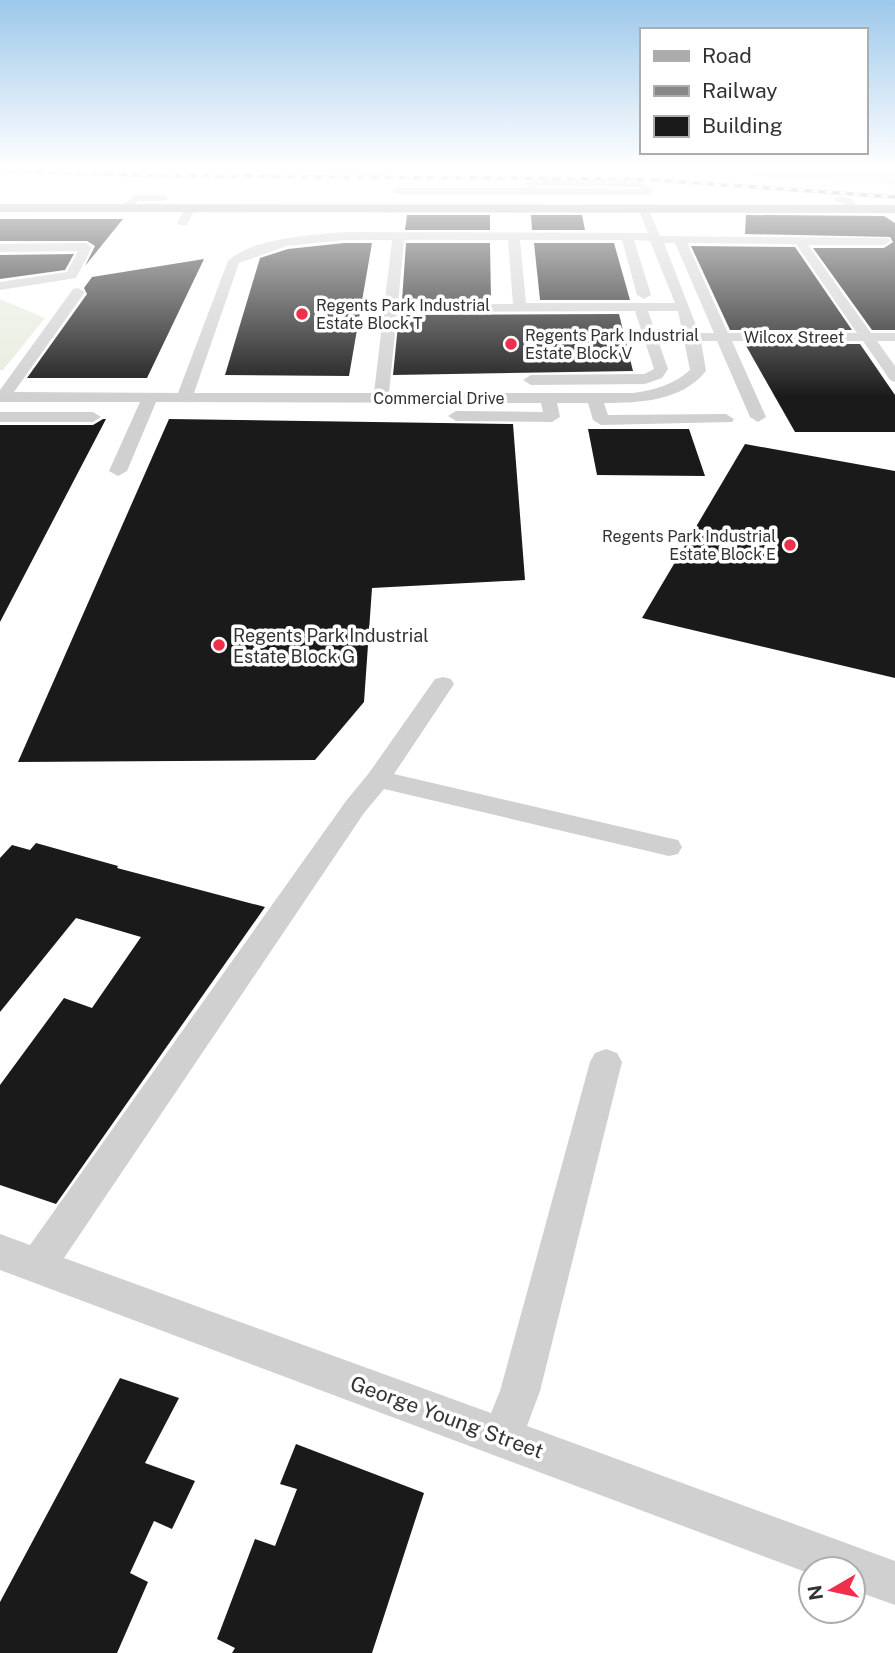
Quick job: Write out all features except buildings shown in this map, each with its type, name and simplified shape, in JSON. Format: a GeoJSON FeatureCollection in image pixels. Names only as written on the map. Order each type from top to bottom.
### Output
{"type":"FeatureCollection","features":[{"type":"Feature","properties":{"kind":"street"},"geometry":{"type":"LineString","coordinates":[[184,398],[234,261],[248,253],[294,242]]}},
{"type":"Feature","properties":{"kind":"street"},"geometry":{"type":"LineString","coordinates":[[381,398],[390,381],[390,308],[397,242]]}},
{"type":"Feature","properties":{"kind":"street"},"geometry":{"type":"LineString","coordinates":[[515,242],[520,307]]}},
{"type":"Feature","properties":{"kind":"street"},"geometry":{"type":"LineString","coordinates":[[521,380],[645,379],[657,375],[661,369],[628,242]]}},
{"type":"Feature","properties":{"kind":"street","name":"Commercial Drive"},"geometry":{"type":"LineString","coordinates":[[2,397],[595,398],[649,395],[681,387],[698,371],[693,337],[657,242]]}},
{"type":"Feature","properties":{"kind":"street"},"geometry":{"type":"LineString","coordinates":[[681,242],[758,417]]}},
{"type":"Feature","properties":{"kind":"street"},"geometry":{"type":"LineString","coordinates":[[800,242],[895,377]]}},
{"type":"Feature","properties":{"kind":"street"},"geometry":{"type":"LineString","coordinates":[[0,248],[86,247],[72,275],[0,286]]}},
{"type":"Feature","properties":{"kind":"street"},"geometry":{"type":"LineString","coordinates":[[2,397],[14,382],[58,308],[78,292]]}},
{"type":"Feature","properties":{"kind":"street"},"geometry":{"type":"LineString","coordinates":[[390,308],[520,307],[642,301],[681,307]]}},
{"type":"Feature","properties":{"kind":"street","name":"Wilcox Street"},"geometry":{"type":"LineString","coordinates":[[693,337],[895,337]]}},
{"type":"Feature","properties":{"kind":"street"},"geometry":{"type":"LineString","coordinates":[[14,382],[362,382]]}},
{"type":"Feature","properties":{"kind":"street"},"geometry":{"type":"LineString","coordinates":[[118,471],[150,414],[150,398]]}},
{"type":"Feature","properties":{"kind":"street"},"geometry":{"type":"LineString","coordinates":[[443,416],[552,417],[548,398]]}},
{"type":"Feature","properties":{"kind":"street"},"geometry":{"type":"LineString","coordinates":[[595,398],[601,419],[726,419]]}},
{"type":"Feature","properties":{"kind":"street"},"geometry":{"type":"LineString","coordinates":[[0,417],[93,417]]}},
{"type":"Feature","properties":{"kind":"street"},"geometry":{"type":"LineString","coordinates":[[377,779],[443,684]]}},
{"type":"Feature","properties":{"kind":"street"},"geometry":{"type":"LineString","coordinates":[[502,1438],[520,1391],[606,1062]]}},
{"type":"Feature","properties":{"kind":"street","name":"George Young Street"},"geometry":{"type":"LineString","coordinates":[[0,1252],[895,1583]]}},
{"type":"Feature","properties":{"kind":"lane"},"geometry":{"type":"LineString","coordinates":[[37,1265],[377,779],[669,847]]}},
{"type":"Feature","properties":{"kind":"shaded area"},"geometry":{"type":"Polygon","coordinates":[[[0,299],[45,318],[3,370],[0,370],[0,299]]]}},
{"type":"Feature","properties":{"kind":"place","name":"Regents Park Industrial Estate Block T"},"geometry":{"type":"Point","coordinates":[302,314]}},
{"type":"Feature","properties":{"kind":"place","name":"Regents Park Industrial Estate Block V"},"geometry":{"type":"Point","coordinates":[511,344]}},
{"type":"Feature","properties":{"kind":"place","name":"Regents Park Industrial Estate Block E"},"geometry":{"type":"Point","coordinates":[790,545]}},
{"type":"Feature","properties":{"kind":"place","name":"Regents Park Industrial Estate Block G"},"geometry":{"type":"Point","coordinates":[219,645]}}]}
